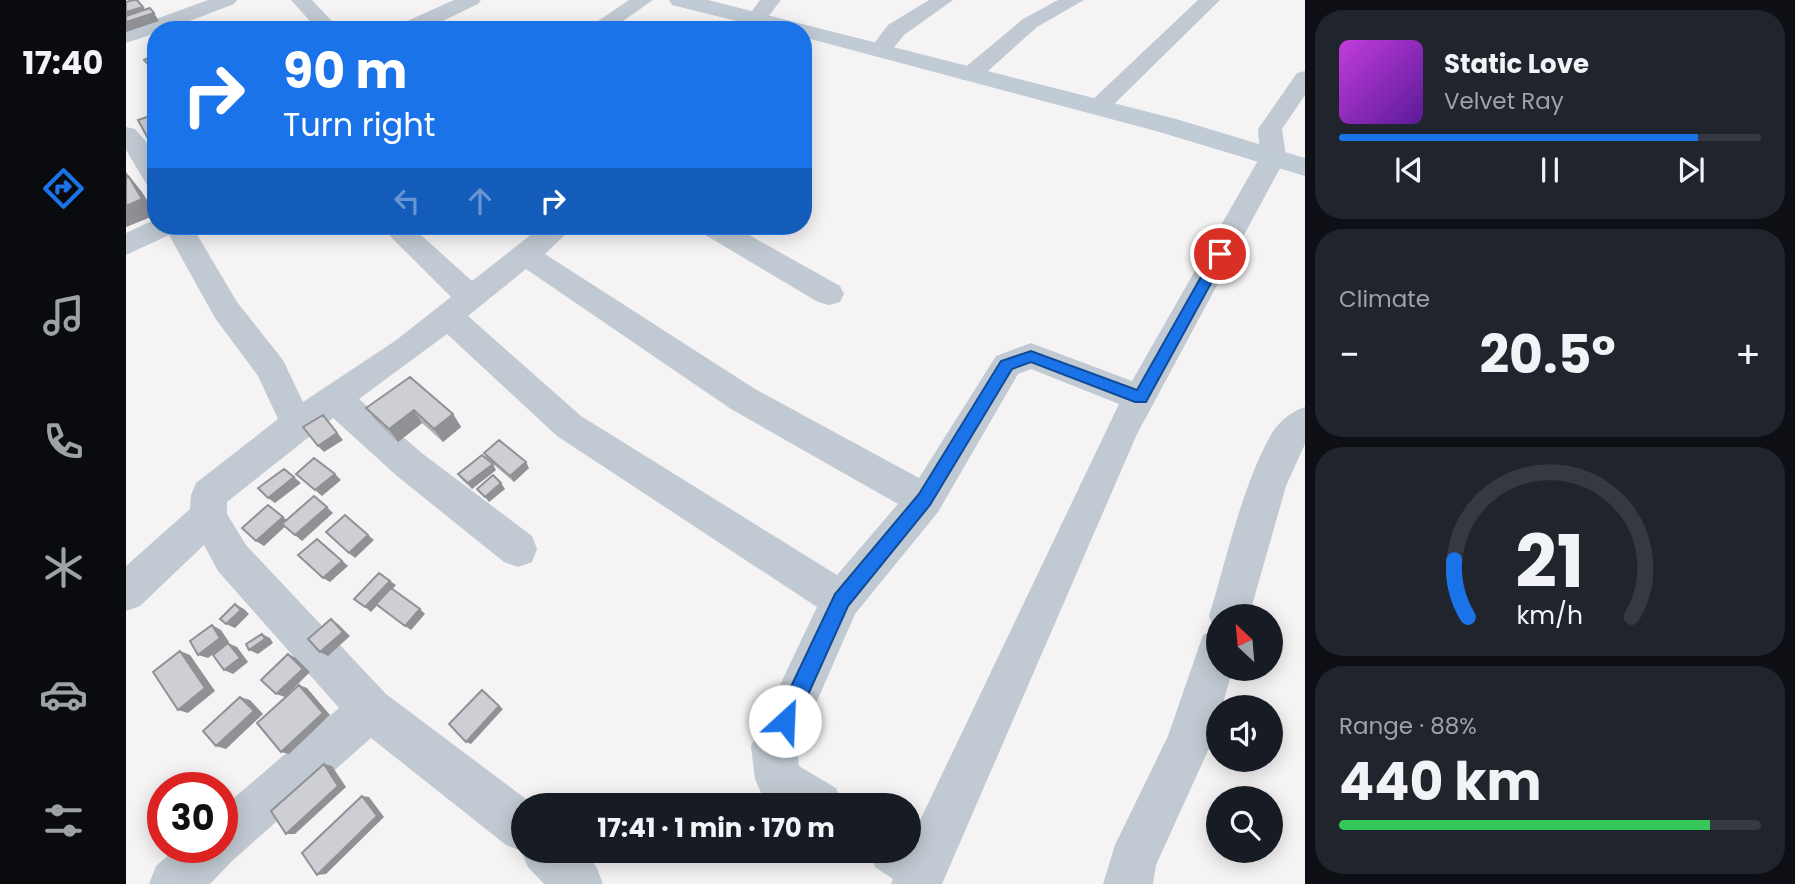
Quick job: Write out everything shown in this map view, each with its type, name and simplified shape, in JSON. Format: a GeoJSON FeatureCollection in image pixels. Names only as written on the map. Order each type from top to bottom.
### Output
{"type":"FeatureCollection","features":[{"type":"Feature","properties":{"kind":"street"},"geometry":{"type":"LineString","coordinates":[[170,21],[227,0]]}},
{"type":"Feature","properties":{"kind":"street"},"geometry":{"type":"LineString","coordinates":[[301,0],[321,21]]}},
{"type":"Feature","properties":{"kind":"street"},"geometry":{"type":"LineString","coordinates":[[426,21],[471,0]]}},
{"type":"Feature","properties":{"kind":"street"},"geometry":{"type":"LineString","coordinates":[[609,21],[643,0]]}},
{"type":"Feature","properties":{"kind":"street"},"geometry":{"type":"LineString","coordinates":[[680,0],[764,9],[783,21]]}},
{"type":"Feature","properties":{"kind":"street"},"geometry":{"type":"LineString","coordinates":[[880,50],[896,30],[943,0]]}},
{"type":"Feature","properties":{"kind":"street"},"geometry":{"type":"LineString","coordinates":[[970,75],[1030,23],[1074,0]]}},
{"type":"Feature","properties":{"kind":"street"},"geometry":{"type":"LineString","coordinates":[[1097,108],[1210,0]]}},
{"type":"Feature","properties":{"kind":"street"},"geometry":{"type":"LineString","coordinates":[[126,37],[147,29]]}},
{"type":"Feature","properties":{"kind":"street"},"geometry":{"type":"LineString","coordinates":[[812,33],[1166,125],[1289,162]]}},
{"type":"Feature","properties":{"kind":"street"},"geometry":{"type":"LineString","coordinates":[[1289,162],[1269,129],[1305,78]]}},
{"type":"Feature","properties":{"kind":"street"},"geometry":{"type":"LineString","coordinates":[[126,134],[147,160]]}},
{"type":"Feature","properties":{"kind":"street"},"geometry":{"type":"LineString","coordinates":[[910,868],[1122,430],[1289,162]]}},
{"type":"Feature","properties":{"kind":"street"},"geometry":{"type":"LineString","coordinates":[[126,245],[147,235]]}},
{"type":"Feature","properties":{"kind":"street"},"geometry":{"type":"LineString","coordinates":[[183,235],[226,310],[271,369],[297,424]]}},
{"type":"Feature","properties":{"kind":"street"},"geometry":{"type":"LineString","coordinates":[[401,235],[460,307],[569,426],[841,600]]}},
{"type":"Feature","properties":{"kind":"street"},"geometry":{"type":"LineString","coordinates":[[511,816],[370,710],[232,558],[208,517],[209,495],[297,424],[460,307],[548,235]]}},
{"type":"Feature","properties":{"kind":"street"},"geometry":{"type":"LineString","coordinates":[[728,235],[830,294]]}},
{"type":"Feature","properties":{"kind":"street"},"geometry":{"type":"LineString","coordinates":[[524,254],[743,399],[925,500]]}},
{"type":"Feature","properties":{"kind":"street"},"geometry":{"type":"LineString","coordinates":[[800,793],[778,779],[774,746],[841,600],[925,500],[1007,365],[1031,356],[1140,398]]}},
{"type":"Feature","properties":{"kind":"street"},"geometry":{"type":"LineString","coordinates":[[334,398],[410,465],[518,549]]}},
{"type":"Feature","properties":{"kind":"street"},"geometry":{"type":"LineString","coordinates":[[1233,604],[1268,486],[1286,441],[1305,421]]}},
{"type":"Feature","properties":{"kind":"street"},"geometry":{"type":"LineString","coordinates":[[126,592],[208,517]]}},
{"type":"Feature","properties":{"kind":"street"},"geometry":{"type":"LineString","coordinates":[[1128,884],[1132,862],[1188,744],[1208,681]]}},
{"type":"Feature","properties":{"kind":"street"},"geometry":{"type":"LineString","coordinates":[[238,826],[370,710]]}},
{"type":"Feature","properties":{"kind":"street"},"geometry":{"type":"LineString","coordinates":[[174,884],[197,863]]}},
{"type":"Feature","properties":{"kind":"street"},"geometry":{"type":"LineString","coordinates":[[558,863],[579,884]]}},
{"type":"Feature","properties":{"kind":"building"},"geometry":{"type":"Polygon","coordinates":[[[137,0],[143,7],[126,12],[126,2],[137,0]]]}},
{"type":"Feature","properties":{"kind":"building"},"geometry":{"type":"Polygon","coordinates":[[[150,8],[154,13],[126,22],[126,16],[150,8]]]}},
{"type":"Feature","properties":{"kind":"building"},"geometry":{"type":"Polygon","coordinates":[[[147,117],[147,136],[138,120],[147,117]]]}},
{"type":"Feature","properties":{"kind":"building"},"geometry":{"type":"Polygon","coordinates":[[[129,177],[142,199],[126,206],[126,178],[129,177]]]}},
{"type":"Feature","properties":{"kind":"building"},"geometry":{"type":"Polygon","coordinates":[[[410,377],[453,414],[434,429],[414,410],[389,429],[366,408],[410,377]]]}},
{"type":"Feature","properties":{"kind":"building"},"geometry":{"type":"Polygon","coordinates":[[[323,415],[337,433],[318,446],[303,427],[323,415]]]}},
{"type":"Feature","properties":{"kind":"building"},"geometry":{"type":"Polygon","coordinates":[[[499,440],[526,462],[510,476],[484,453],[499,440]]]}},
{"type":"Feature","properties":{"kind":"building"},"geometry":{"type":"Polygon","coordinates":[[[482,455],[493,464],[468,483],[458,474],[482,455]]]}},
{"type":"Feature","properties":{"kind":"building"},"geometry":{"type":"Polygon","coordinates":[[[314,458],[335,474],[315,490],[296,474],[314,458]]]}},
{"type":"Feature","properties":{"kind":"building"},"geometry":{"type":"Polygon","coordinates":[[[284,469],[294,477],[268,498],[258,488],[284,469]]]}},
{"type":"Feature","properties":{"kind":"building"},"geometry":{"type":"Polygon","coordinates":[[[493,475],[501,483],[485,497],[477,489],[493,475]]]}},
{"type":"Feature","properties":{"kind":"building"},"geometry":{"type":"Polygon","coordinates":[[[314,496],[327,507],[295,535],[282,524],[314,496]]]}},
{"type":"Feature","properties":{"kind":"building"},"geometry":{"type":"Polygon","coordinates":[[[268,505],[283,517],[256,541],[242,528],[268,505]]]}},
{"type":"Feature","properties":{"kind":"building"},"geometry":{"type":"Polygon","coordinates":[[[345,515],[368,535],[349,553],[326,532],[345,515]]]}},
{"type":"Feature","properties":{"kind":"building"},"geometry":{"type":"Polygon","coordinates":[[[317,539],[342,561],[323,578],[298,555],[317,539]]]}},
{"type":"Feature","properties":{"kind":"building"},"geometry":{"type":"Polygon","coordinates":[[[379,573],[390,581],[365,607],[354,599],[379,573]]]}},
{"type":"Feature","properties":{"kind":"building"},"geometry":{"type":"Polygon","coordinates":[[[391,588],[420,609],[405,626],[376,604],[391,588]]]}},
{"type":"Feature","properties":{"kind":"building"},"geometry":{"type":"Polygon","coordinates":[[[235,604],[241,610],[226,624],[220,619],[235,604]]]}},
{"type":"Feature","properties":{"kind":"building"},"geometry":{"type":"Polygon","coordinates":[[[331,619],[343,632],[320,652],[308,639],[331,619]]]}},
{"type":"Feature","properties":{"kind":"building"},"geometry":{"type":"Polygon","coordinates":[[[212,625],[220,638],[198,655],[190,641],[212,625]]]}},
{"type":"Feature","properties":{"kind":"building"},"geometry":{"type":"Polygon","coordinates":[[[262,634],[265,639],[249,650],[246,644],[262,634]]]}},
{"type":"Feature","properties":{"kind":"building"},"geometry":{"type":"Polygon","coordinates":[[[228,643],[240,658],[224,670],[213,655],[228,643]]]}},
{"type":"Feature","properties":{"kind":"building"},"geometry":{"type":"Polygon","coordinates":[[[180,651],[205,688],[178,710],[153,672],[180,651]]]}},
{"type":"Feature","properties":{"kind":"building"},"geometry":{"type":"Polygon","coordinates":[[[288,654],[303,669],[276,694],[261,680],[288,654]]]}},
{"type":"Feature","properties":{"kind":"building"},"geometry":{"type":"Polygon","coordinates":[[[299,685],[323,713],[281,752],[257,723],[299,685]]]}},
{"type":"Feature","properties":{"kind":"building"},"geometry":{"type":"Polygon","coordinates":[[[482,690],[499,706],[466,742],[449,724],[482,690]]]}},
{"type":"Feature","properties":{"kind":"building"},"geometry":{"type":"Polygon","coordinates":[[[240,697],[254,711],[216,746],[203,731],[240,697]]]}},
{"type":"Feature","properties":{"kind":"building"},"geometry":{"type":"Polygon","coordinates":[[[324,764],[338,786],[286,834],[271,811],[324,764]]]}},
{"type":"Feature","properties":{"kind":"building"},"geometry":{"type":"Polygon","coordinates":[[[362,796],[377,816],[317,875],[302,853],[362,796]]]}},
{"type":"Feature","properties":{"kind":"route"},"geometry":{"type":"LineString","coordinates":[[785,721],[841,600],[925,500],[1007,365],[1031,356],[1140,398],[1220,254]]}}]}
